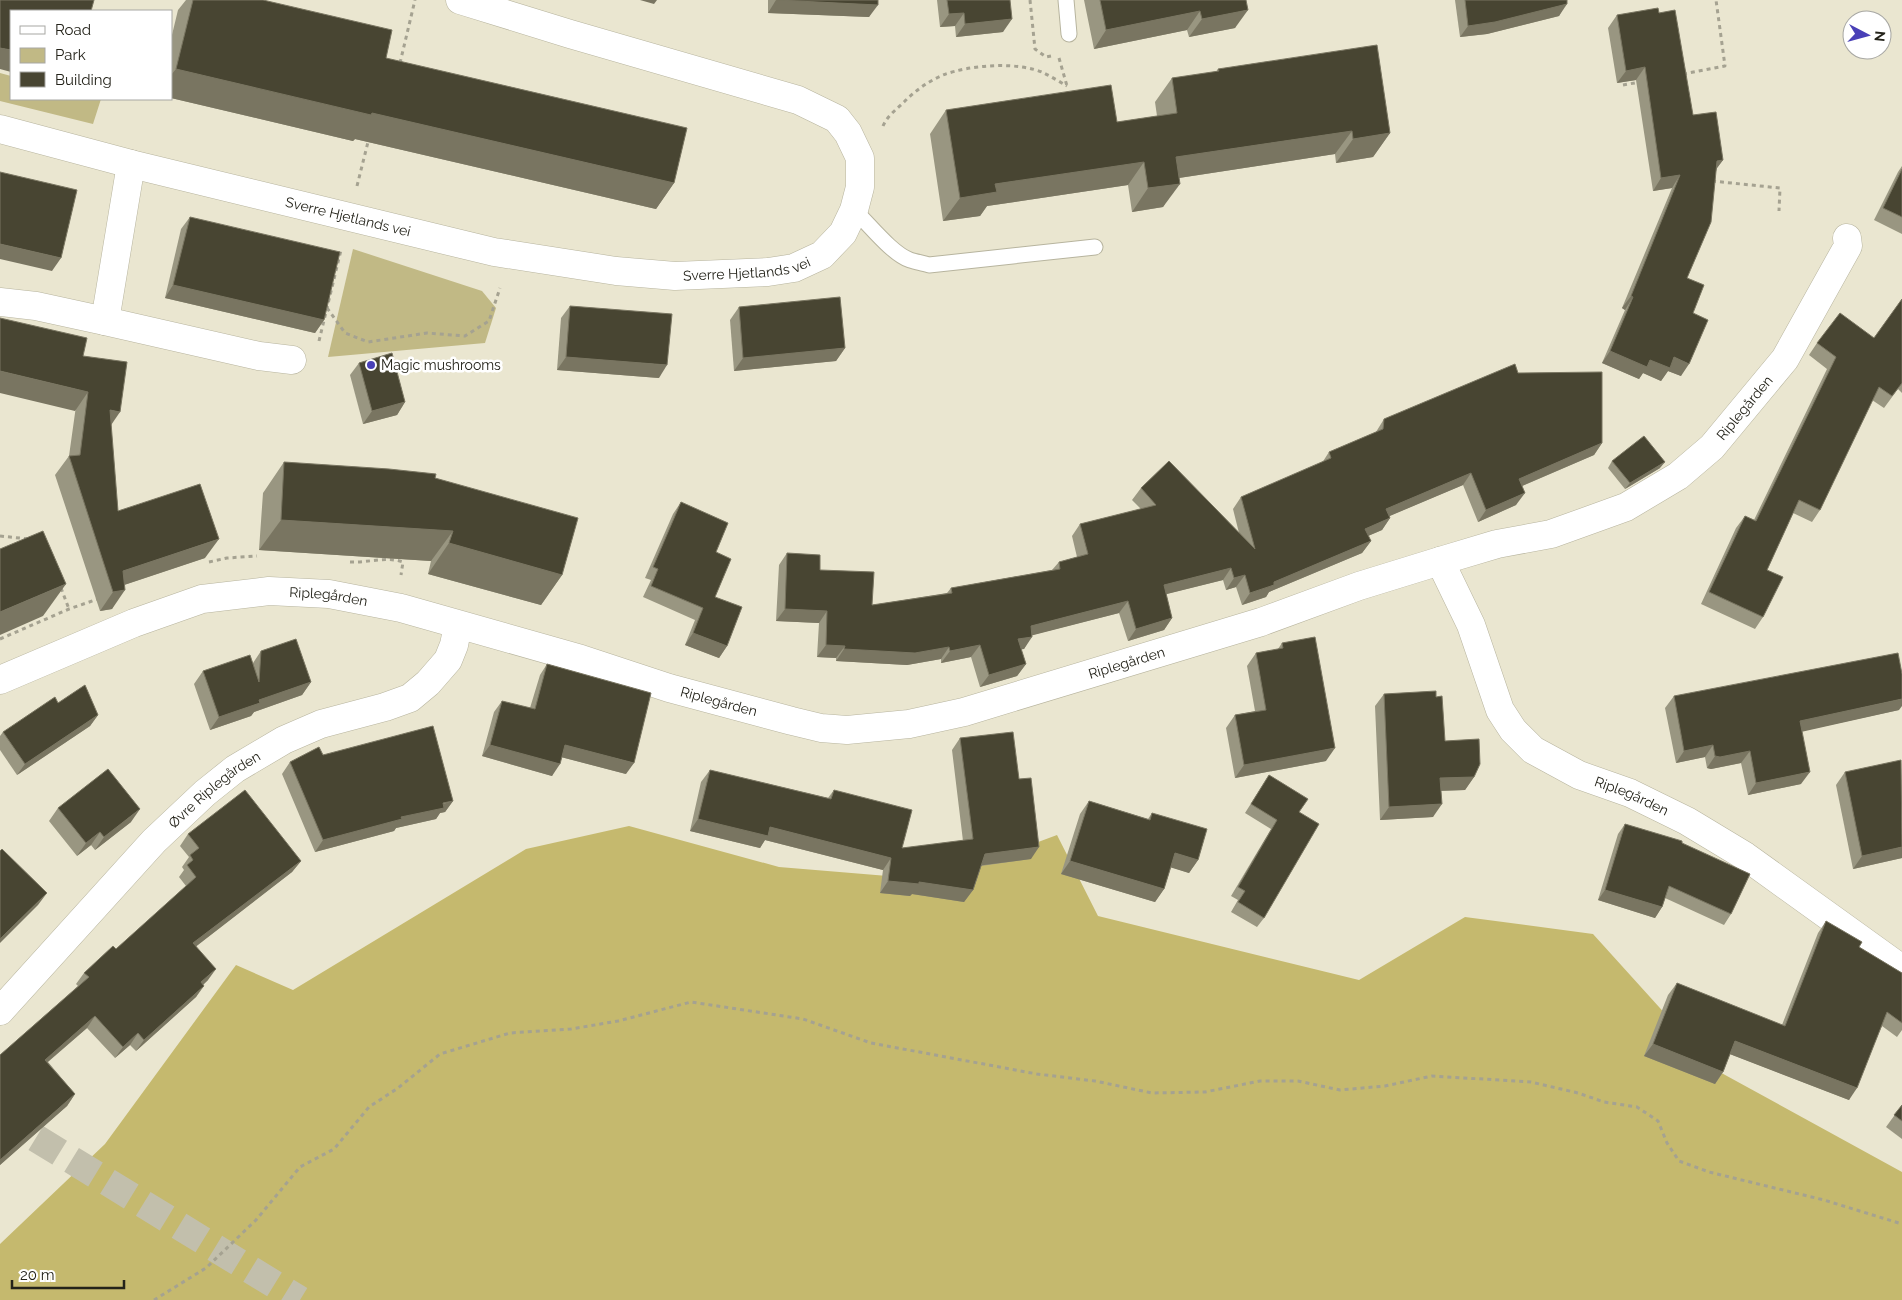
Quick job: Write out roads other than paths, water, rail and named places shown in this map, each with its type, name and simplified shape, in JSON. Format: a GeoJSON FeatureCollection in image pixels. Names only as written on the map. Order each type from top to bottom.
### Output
{"type":"FeatureCollection","features":[{"type":"Feature","properties":{"kind":"street","name":"Sverre Hjetlands vei"},"geometry":{"type":"LineString","coordinates":[[0,129],[131,164],[494,252],[616,271],[675,276],[768,272],[794,268],[822,255],[843,233],[854,210],[860,187],[860,158],[848,133],[837,119],[798,100],[460,0]]}},
{"type":"Feature","properties":{"kind":"street"},"geometry":{"type":"LineString","coordinates":[[105,321],[131,164]]}},
{"type":"Feature","properties":{"kind":"street","name":"Riplegården"},"geometry":{"type":"LineString","coordinates":[[0,680],[134,623],[202,600],[269,590],[328,594],[401,608],[581,659],[669,688],[792,722],[821,728],[847,730],[909,724],[964,712],[1261,622],[1359,586],[1440,560],[1497,544],[1551,534],[1626,507],[1678,476],[1712,447],[1785,359],[1848,246],[1846,238]]}},
{"type":"Feature","properties":{"kind":"street"},"geometry":{"type":"LineString","coordinates":[[0,302],[36,306],[259,356],[292,360]]}},
{"type":"Feature","properties":{"kind":"street","name":"Riplegården"},"geometry":{"type":"LineString","coordinates":[[1440,560],[1471,625],[1500,710],[1513,730],[1533,750],[1579,775],[1630,793],[1688,821],[1745,856],[1902,969]]}},
{"type":"Feature","properties":{"kind":"street","name":"Øvre Riplegården"},"geometry":{"type":"LineString","coordinates":[[0,1011],[154,841],[205,794],[235,770],[284,740],[321,724],[385,707],[410,698],[428,683],[448,660],[454,645],[458,625]]}},
{"type":"Feature","properties":{"kind":"lane"},"geometry":{"type":"LineString","coordinates":[[1066,0],[1069,34]]}},
{"type":"Feature","properties":{"kind":"lane"},"geometry":{"type":"LineString","coordinates":[[854,210],[871,225],[887,245],[908,260],[929,265],[1094,247]]}},
{"type":"Feature","properties":{"kind":"tunnel"},"geometry":{"type":"LineString","coordinates":[[0,1116],[300,1300]]}},
{"type":"Feature","properties":{"kind":"place","name":"Magic mushrooms"},"geometry":{"type":"Point","coordinates":[371,365]}}]}
